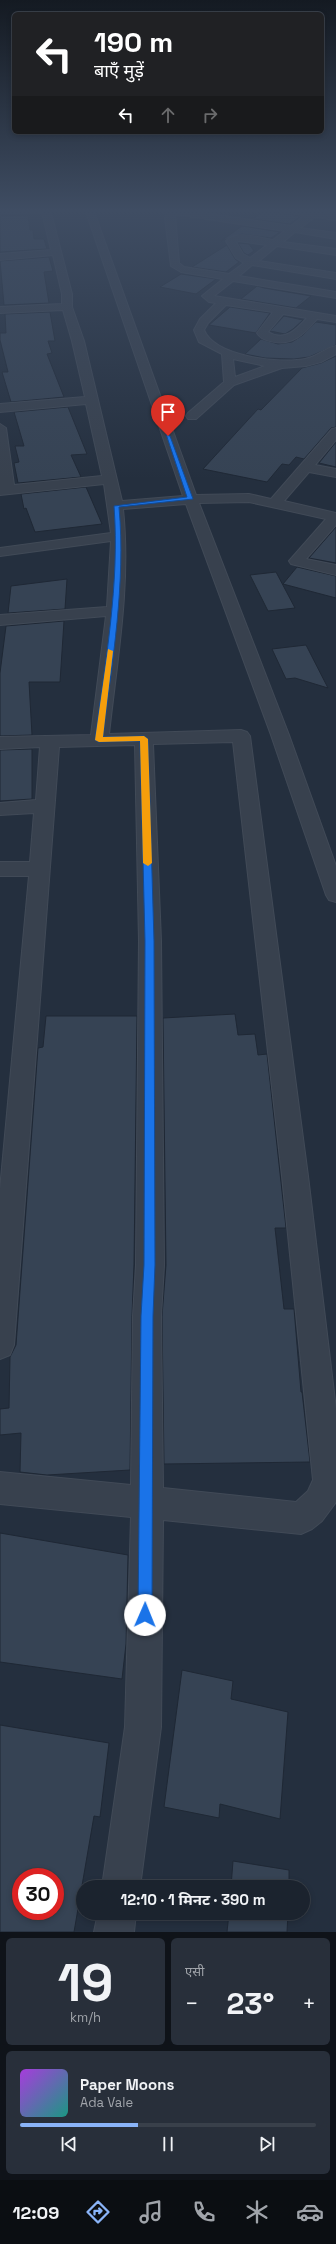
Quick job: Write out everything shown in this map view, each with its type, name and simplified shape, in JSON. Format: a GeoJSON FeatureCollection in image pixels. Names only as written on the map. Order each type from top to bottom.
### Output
{"type":"FeatureCollection","features":[{"type":"Feature","properties":{"kind":"street"},"geometry":{"type":"LineString","coordinates":[[67,299],[67,307],[78,341],[116,506],[119,536],[115,611],[99,740]]}},
{"type":"Feature","properties":{"kind":"street"},"geometry":{"type":"LineString","coordinates":[[121,299],[191,499],[280,735],[336,895]]}},
{"type":"Feature","properties":{"kind":"street"},"geometry":{"type":"LineString","coordinates":[[218,299],[336,319]]}},
{"type":"Feature","properties":{"kind":"street"},"geometry":{"type":"LineString","coordinates":[[224,301],[204,321],[199,330],[202,340],[227,352],[248,360],[282,364],[312,361],[336,349]]}},
{"type":"Feature","properties":{"kind":"street"},"geometry":{"type":"LineString","coordinates":[[0,310],[67,307]]}},
{"type":"Feature","properties":{"kind":"street"},"geometry":{"type":"LineString","coordinates":[[281,310],[264,328],[262,333],[265,335],[289,339],[297,336],[314,316]]}},
{"type":"Feature","properties":{"kind":"street"},"geometry":{"type":"LineString","coordinates":[[227,352],[230,384]]}},
{"type":"Feature","properties":{"kind":"street"},"geometry":{"type":"LineString","coordinates":[[192,416],[230,384],[282,364]]}},
{"type":"Feature","properties":{"kind":"street"},"geometry":{"type":"LineString","coordinates":[[0,408],[92,400]]}},
{"type":"Feature","properties":{"kind":"street"},"geometry":{"type":"LineString","coordinates":[[0,428],[4,491],[110,479]]}},
{"type":"Feature","properties":{"kind":"street"},"geometry":{"type":"LineString","coordinates":[[274,503],[336,432]]}},
{"type":"Feature","properties":{"kind":"street"},"geometry":{"type":"LineString","coordinates":[[306,467],[336,473]]}},
{"type":"Feature","properties":{"kind":"street"},"geometry":{"type":"LineString","coordinates":[[116,506],[191,499],[249,498],[336,517],[296,561],[336,570]]}},
{"type":"Feature","properties":{"kind":"street"},"geometry":{"type":"LineString","coordinates":[[0,552],[119,536]]}},
{"type":"Feature","properties":{"kind":"street"},"geometry":{"type":"LineString","coordinates":[[0,620],[115,611]]}},
{"type":"Feature","properties":{"kind":"street"},"geometry":{"type":"LineString","coordinates":[[0,743],[241,736],[299,1207],[329,1480],[322,1498],[315,1508],[301,1518],[0,1488]]}},
{"type":"Feature","properties":{"kind":"street"},"geometry":{"type":"LineString","coordinates":[[122,1880],[143,1727],[147,1503],[147,1316],[150,1265],[150,941],[144,739]]}},
{"type":"Feature","properties":{"kind":"street"},"geometry":{"type":"LineString","coordinates":[[0,1345],[7,1161],[40,869],[50,742]]}},
{"type":"Feature","properties":{"kind":"street"},"geometry":{"type":"LineString","coordinates":[[0,808],[45,806]]}},
{"type":"Feature","properties":{"kind":"street"},"geometry":{"type":"LineString","coordinates":[[0,869],[40,869]]}},
{"type":"Feature","properties":{"kind":"street"},"geometry":{"type":"LineString","coordinates":[[114,1932],[116,1920]]}},
{"type":"Feature","properties":{"kind":"building"},"geometry":{"type":"Polygon","coordinates":[[[3,299],[48,299],[49,303],[4,305],[3,299]]]}},
{"type":"Feature","properties":{"kind":"building"},"geometry":{"type":"Polygon","coordinates":[[[242,299],[307,299],[296,308],[242,299]]]}},
{"type":"Feature","properties":{"kind":"building"},"geometry":{"type":"Polygon","coordinates":[[[230,307],[270,313],[256,333],[209,325],[230,307]]]}},
{"type":"Feature","properties":{"kind":"building"},"geometry":{"type":"Polygon","coordinates":[[[50,312],[55,341],[48,341],[52,353],[47,354],[64,397],[11,402],[2,372],[8,372],[0,340],[0,333],[6,333],[5,314],[50,312]]]}},
{"type":"Feature","properties":{"kind":"building"},"geometry":{"type":"Polygon","coordinates":[[[284,316],[303,320],[285,334],[270,331],[284,316]]]}},
{"type":"Feature","properties":{"kind":"building"},"geometry":{"type":"Polygon","coordinates":[[[316,322],[336,325],[336,345],[309,357],[294,359],[265,358],[245,354],[261,339],[278,344],[292,342],[303,335],[316,322]]]}},
{"type":"Feature","properties":{"kind":"building"},"geometry":{"type":"Polygon","coordinates":[[[336,356],[336,427],[331,428],[304,459],[296,457],[289,465],[282,464],[267,482],[203,469],[258,409],[261,410],[302,368],[321,363],[336,356]]]}},
{"type":"Feature","properties":{"kind":"building"},"geometry":{"type":"Polygon","coordinates":[[[68,407],[87,454],[71,455],[81,477],[18,483],[14,463],[19,462],[15,446],[24,446],[14,412],[68,407]]]}},
{"type":"Feature","properties":{"kind":"building"},"geometry":{"type":"Polygon","coordinates":[[[336,442],[336,467],[319,463],[336,442]]]}},
{"type":"Feature","properties":{"kind":"building"},"geometry":{"type":"Polygon","coordinates":[[[86,487],[102,524],[35,532],[26,508],[24,509],[21,494],[86,487]]]}},
{"type":"Feature","properties":{"kind":"building"},"geometry":{"type":"Polygon","coordinates":[[[336,527],[336,563],[309,558],[336,527]]]}},
{"type":"Feature","properties":{"kind":"building"},"geometry":{"type":"Polygon","coordinates":[[[297,567],[336,576],[336,598],[283,584],[297,567]]]}},
{"type":"Feature","properties":{"kind":"building"},"geometry":{"type":"Polygon","coordinates":[[[276,572],[295,608],[268,611],[250,575],[276,572]]]}},
{"type":"Feature","properties":{"kind":"building"},"geometry":{"type":"Polygon","coordinates":[[[67,579],[65,609],[8,613],[11,586],[67,579]]]}},
{"type":"Feature","properties":{"kind":"building"},"geometry":{"type":"Polygon","coordinates":[[[64,621],[60,682],[29,682],[32,735],[0,736],[0,673],[6,626],[64,621]]]}},
{"type":"Feature","properties":{"kind":"building"},"geometry":{"type":"Polygon","coordinates":[[[306,645],[328,688],[295,678],[286,679],[272,649],[306,645]]]}},
{"type":"Feature","properties":{"kind":"building"},"geometry":{"type":"Polygon","coordinates":[[[32,749],[32,799],[0,801],[0,750],[32,749]]]}},
{"type":"Feature","properties":{"kind":"building"},"geometry":{"type":"Polygon","coordinates":[[[235,1014],[238,1035],[255,1034],[258,1055],[267,1054],[286,1228],[275,1228],[284,1309],[294,1309],[301,1392],[310,1462],[164,1464],[162,1316],[166,1265],[163,1018],[235,1014]]]}},
{"type":"Feature","properties":{"kind":"building"},"geometry":{"type":"Polygon","coordinates":[[[46,1016],[137,1016],[130,1470],[47,1475],[20,1472],[21,1433],[0,1435],[0,1409],[9,1408],[10,1357],[16,1345],[38,1048],[43,1047],[46,1016]]]}},
{"type":"Feature","properties":{"kind":"building"},"geometry":{"type":"Polygon","coordinates":[[[0,1533],[128,1555],[126,1644],[122,1679],[0,1662],[0,1533]]]}},
{"type":"Feature","properties":{"kind":"building"},"geometry":{"type":"Polygon","coordinates":[[[182,1670],[233,1681],[231,1699],[288,1712],[280,1819],[220,1804],[219,1818],[164,1807],[182,1670]]]}},
{"type":"Feature","properties":{"kind":"building"},"geometry":{"type":"Polygon","coordinates":[[[0,1725],[109,1743],[100,1817],[94,1816],[83,1880],[76,1880],[76,1920],[74,1932],[0,1932],[0,1725]]]}},
{"type":"Feature","properties":{"kind":"building"},"geometry":{"type":"Polygon","coordinates":[[[233,1861],[289,1870],[289,1880],[232,1880],[233,1861]]]}},
{"type":"Feature","properties":{"kind":"building"},"geometry":{"type":"Polygon","coordinates":[[[228,1920],[288,1920],[287,1932],[227,1932],[228,1920]]]}},
{"type":"Feature","properties":{"kind":"slow traffic"},"geometry":{"type":"LineString","coordinates":[[110,651],[99,740],[144,739],[148,863]]}},
{"type":"Feature","properties":{"kind":"route"},"geometry":{"type":"LineString","coordinates":[[145,1615],[147,1503],[147,1316],[150,1265],[150,941],[144,739],[99,740],[115,611],[119,536],[116,506],[191,499],[168,436]]}}]}
